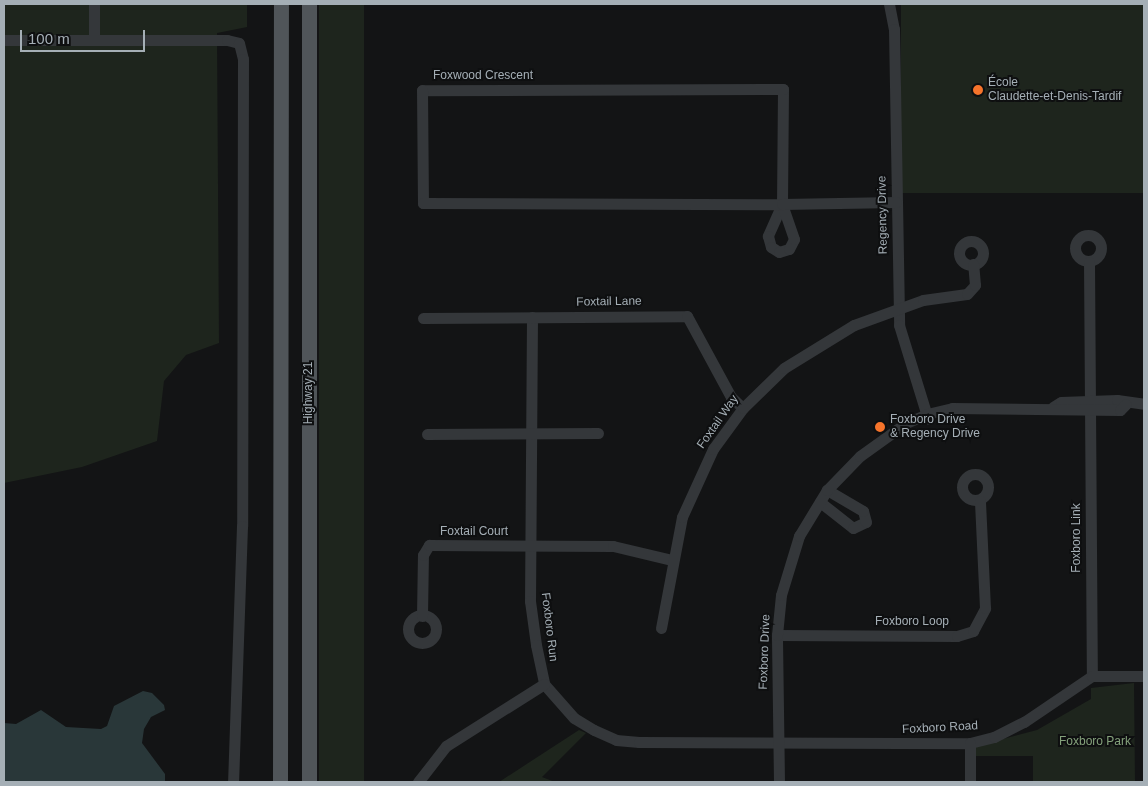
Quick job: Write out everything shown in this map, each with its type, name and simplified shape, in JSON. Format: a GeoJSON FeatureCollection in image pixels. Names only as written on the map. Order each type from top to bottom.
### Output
{"type":"FeatureCollection","features":[{"type":"Feature","properties":{"kind":"main road"},"geometry":{"type":"LineString","coordinates":[[280,4],[280,782]]}},
{"type":"Feature","properties":{"kind":"main road","name":"Highway 21"},"geometry":{"type":"LineString","coordinates":[[309,4],[309,782]]}},
{"type":"Feature","properties":{"kind":"street"},"geometry":{"type":"LineString","coordinates":[[94,4],[94,40]]}},
{"type":"Feature","properties":{"kind":"street","name":"Regency Drive"},"geometry":{"type":"LineString","coordinates":[[889,4],[894,29],[897,308],[902,337],[928,418]]}},
{"type":"Feature","properties":{"kind":"street"},"geometry":{"type":"LineString","coordinates":[[4,40],[227,40],[239,43],[243,59],[242,526],[232,782]]}},
{"type":"Feature","properties":{"kind":"street","name":"Foxwood Crescent"},"geometry":{"type":"LineString","coordinates":[[782,204],[783,89],[422,90],[422,203],[782,204],[896,202]]}},
{"type":"Feature","properties":{"kind":"street","name":"Foxboro Link"},"geometry":{"type":"LineString","coordinates":[[1089,262],[1092,676]]}},
{"type":"Feature","properties":{"kind":"street","name":"Foxtail Way"},"geometry":{"type":"LineString","coordinates":[[661,628],[672,560],[691,495],[713,449],[743,408],[804,353],[854,325],[897,308],[967,294],[975,285],[972,264]]}},
{"type":"Feature","properties":{"kind":"street","name":"Foxtail Lane"},"geometry":{"type":"LineString","coordinates":[[423,318],[687,316],[732,397],[743,408]]}},
{"type":"Feature","properties":{"kind":"street","name":"Foxboro Run"},"geometry":{"type":"LineString","coordinates":[[532,317],[533,433],[530,601],[544,684]]}},
{"type":"Feature","properties":{"kind":"street","name":"Foxboro Drive"},"geometry":{"type":"LineString","coordinates":[[779,782],[777,636],[788,565],[799,536],[827,490],[860,456],[891,435],[952,408],[1053,407],[1061,402],[1120,410],[1126,404],[1144,404]]}},
{"type":"Feature","properties":{"kind":"street"},"geometry":{"type":"LineString","coordinates":[[427,434],[598,433]]}},
{"type":"Feature","properties":{"kind":"street"},"geometry":{"type":"LineString","coordinates":[[820,502],[853,528],[866,522],[863,511],[827,490]]}},
{"type":"Feature","properties":{"kind":"street","name":"Foxboro Loop"},"geometry":{"type":"LineString","coordinates":[[777,636],[958,636],[973,630],[985,608],[980,501]]}},
{"type":"Feature","properties":{"kind":"street","name":"Foxtail Court"},"geometry":{"type":"LineString","coordinates":[[422,616],[422,555],[429,545],[531,546]]}},
{"type":"Feature","properties":{"kind":"street"},"geometry":{"type":"LineString","coordinates":[[531,546],[613,546],[672,560]]}},
{"type":"Feature","properties":{"kind":"street"},"geometry":{"type":"LineString","coordinates":[[1092,676],[1144,676]]}},
{"type":"Feature","properties":{"kind":"street","name":"Foxboro Road"},"geometry":{"type":"LineString","coordinates":[[778,744],[970,743],[994,737],[1024,722],[1092,676]]}},
{"type":"Feature","properties":{"kind":"street"},"geometry":{"type":"LineString","coordinates":[[418,782],[446,746],[544,684],[574,718],[616,740],[778,744]]}},
{"type":"Feature","properties":{"kind":"street"},"geometry":{"type":"LineString","coordinates":[[970,743],[970,782]]}},
{"type":"Feature","properties":{"kind":"green space"},"geometry":{"type":"Polygon","coordinates":[[[4,4],[247,4],[247,27],[217,33],[219,343],[186,355],[164,381],[157,441],[82,467],[4,483],[4,4]]]}},
{"type":"Feature","properties":{"kind":"green space"},"geometry":{"type":"Polygon","coordinates":[[[319,4],[364,4],[364,782],[319,782],[319,4]]]}},
{"type":"Feature","properties":{"kind":"green space"},"geometry":{"type":"Polygon","coordinates":[[[901,4],[1144,4],[1144,193],[901,193],[901,4]]]}},
{"type":"Feature","properties":{"kind":"green space","name":"Foxboro Park"},"geometry":{"type":"Polygon","coordinates":[[[1134,683],[1135,782],[1033,782],[1033,756],[976,756],[976,746],[1037,730],[1091,699],[1091,688],[1134,683]]]}},
{"type":"Feature","properties":{"kind":"green space"},"geometry":{"type":"Polygon","coordinates":[[[579,730],[586,733],[542,777],[555,782],[499,782],[579,730]]]}},
{"type":"Feature","properties":{"kind":"shaded area"},"geometry":{"type":"Polygon","coordinates":[[[143,691],[152,693],[164,705],[165,710],[151,717],[144,729],[142,743],[165,774],[165,782],[4,782],[4,723],[16,724],[41,710],[66,727],[101,729],[107,726],[114,706],[143,691]]]}},
{"type":"Feature","properties":{"kind":"place","name":"École Claudette-et-Denis-Tardif"},"geometry":{"type":"Point","coordinates":[978,90]}},
{"type":"Feature","properties":{"kind":"place","name":"Foxboro Drive & Regency Drive"},"geometry":{"type":"Point","coordinates":[880,427]}}]}
